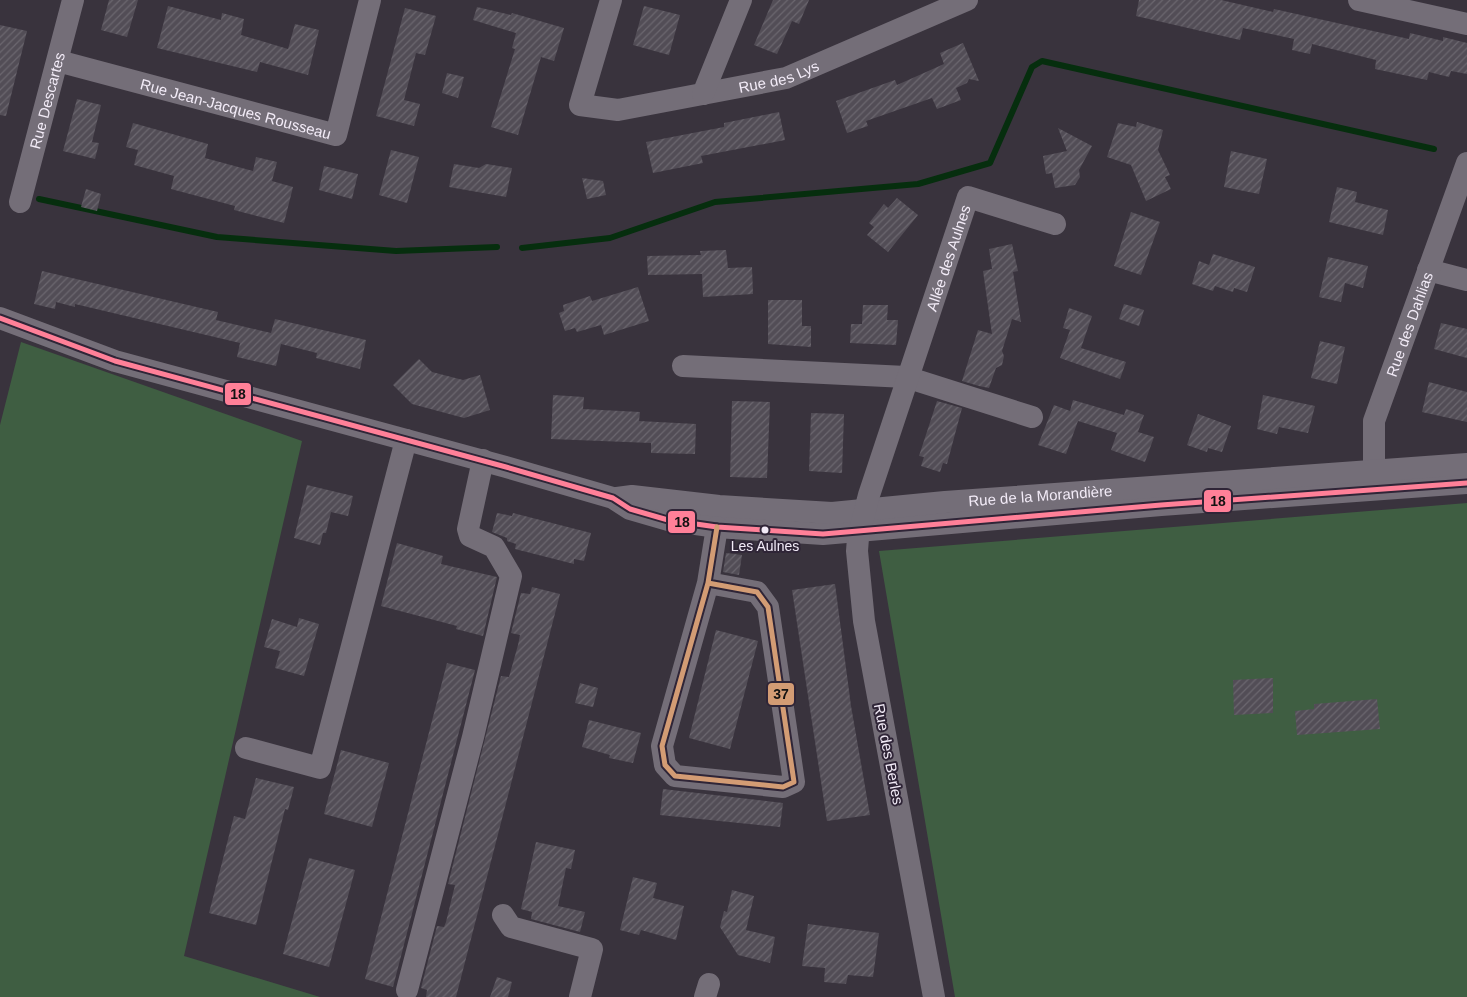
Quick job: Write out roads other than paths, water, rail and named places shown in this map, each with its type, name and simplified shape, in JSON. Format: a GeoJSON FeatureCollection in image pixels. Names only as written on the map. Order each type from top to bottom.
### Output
{"type":"FeatureCollection","features":[{"type":"Feature","properties":{"kind":"street","name":"Rue Descartes"},"geometry":{"type":"LineString","coordinates":[[20,202],[74,0]]}},
{"type":"Feature","properties":{"kind":"street","name":"Rue Jean-Jacques Rousseau"},"geometry":{"type":"LineString","coordinates":[[58,61],[336,134],[370,0]]}},
{"type":"Feature","properties":{"kind":"street","name":"Rue des Lys"},"geometry":{"type":"LineString","coordinates":[[611,0],[580,105],[618,110],[786,78],[967,0]]}},
{"type":"Feature","properties":{"kind":"street"},"geometry":{"type":"LineString","coordinates":[[703,94],[741,0]]}},
{"type":"Feature","properties":{"kind":"street"},"geometry":{"type":"LineString","coordinates":[[1359,0],[1467,24]]}},
{"type":"Feature","properties":{"kind":"street","name":"Rue des Dahlias"},"geometry":{"type":"LineString","coordinates":[[1373,480],[1374,421],[1467,163]]}},
{"type":"Feature","properties":{"kind":"street","name":"Allée des Aulnes"},"geometry":{"type":"LineString","coordinates":[[862,520],[906,377],[968,197],[1055,224]]}},
{"type":"Feature","properties":{"kind":"street"},"geometry":{"type":"LineString","coordinates":[[1428,270],[1467,280]]}},
{"type":"Feature","properties":{"kind":"street","name":"Rue de la Morandière"},"geometry":{"type":"LineString","coordinates":[[0,318],[115,361],[483,460],[613,498],[630,509],[668,520],[717,527],[791,534],[822,534],[862,520],[1373,480],[1467,464]]}},
{"type":"Feature","properties":{"kind":"street"},"geometry":{"type":"LineString","coordinates":[[683,366],[906,377],[1032,417]]}},
{"type":"Feature","properties":{"kind":"street"},"geometry":{"type":"LineString","coordinates":[[246,748],[320,768],[406,440]]}},
{"type":"Feature","properties":{"kind":"street"},"geometry":{"type":"LineString","coordinates":[[407,990],[475,728],[511,576],[494,547],[470,536],[468,528],[483,460]]}},
{"type":"Feature","properties":{"kind":"street","name":"Rue de la Morandière"},"geometry":{"type":"LineString","coordinates":[[1373,480],[1467,483]]}},
{"type":"Feature","properties":{"kind":"street","name":"Rue de la Morandière"},"geometry":{"type":"LineString","coordinates":[[613,498],[632,496],[794,512],[832,513],[862,520]]}},
{"type":"Feature","properties":{"kind":"street","name":"Rue des Berles"},"geometry":{"type":"LineString","coordinates":[[862,520],[857,551],[864,621],[934,997]]}},
{"type":"Feature","properties":{"kind":"street"},"geometry":{"type":"LineString","coordinates":[[708,583],[757,592],[768,607],[794,782],[783,787],[675,776],[665,765],[662,746],[708,583],[717,527]]}},
{"type":"Feature","properties":{"kind":"street"},"geometry":{"type":"LineString","coordinates":[[503,915],[511,927],[592,949],[580,997]]}},
{"type":"Feature","properties":{"kind":"waterway"},"geometry":{"type":"LineString","coordinates":[[522,248],[610,238],[715,202],[918,184],[990,163],[1032,67],[1042,61],[1434,149]]}},
{"type":"Feature","properties":{"kind":"waterway"},"geometry":{"type":"LineString","coordinates":[[39,199],[217,237],[396,251],[497,247]]}},
{"type":"Feature","properties":{"kind":"place","name":"Les Aulnes"},"geometry":{"type":"Point","coordinates":[765,530]}}]}
